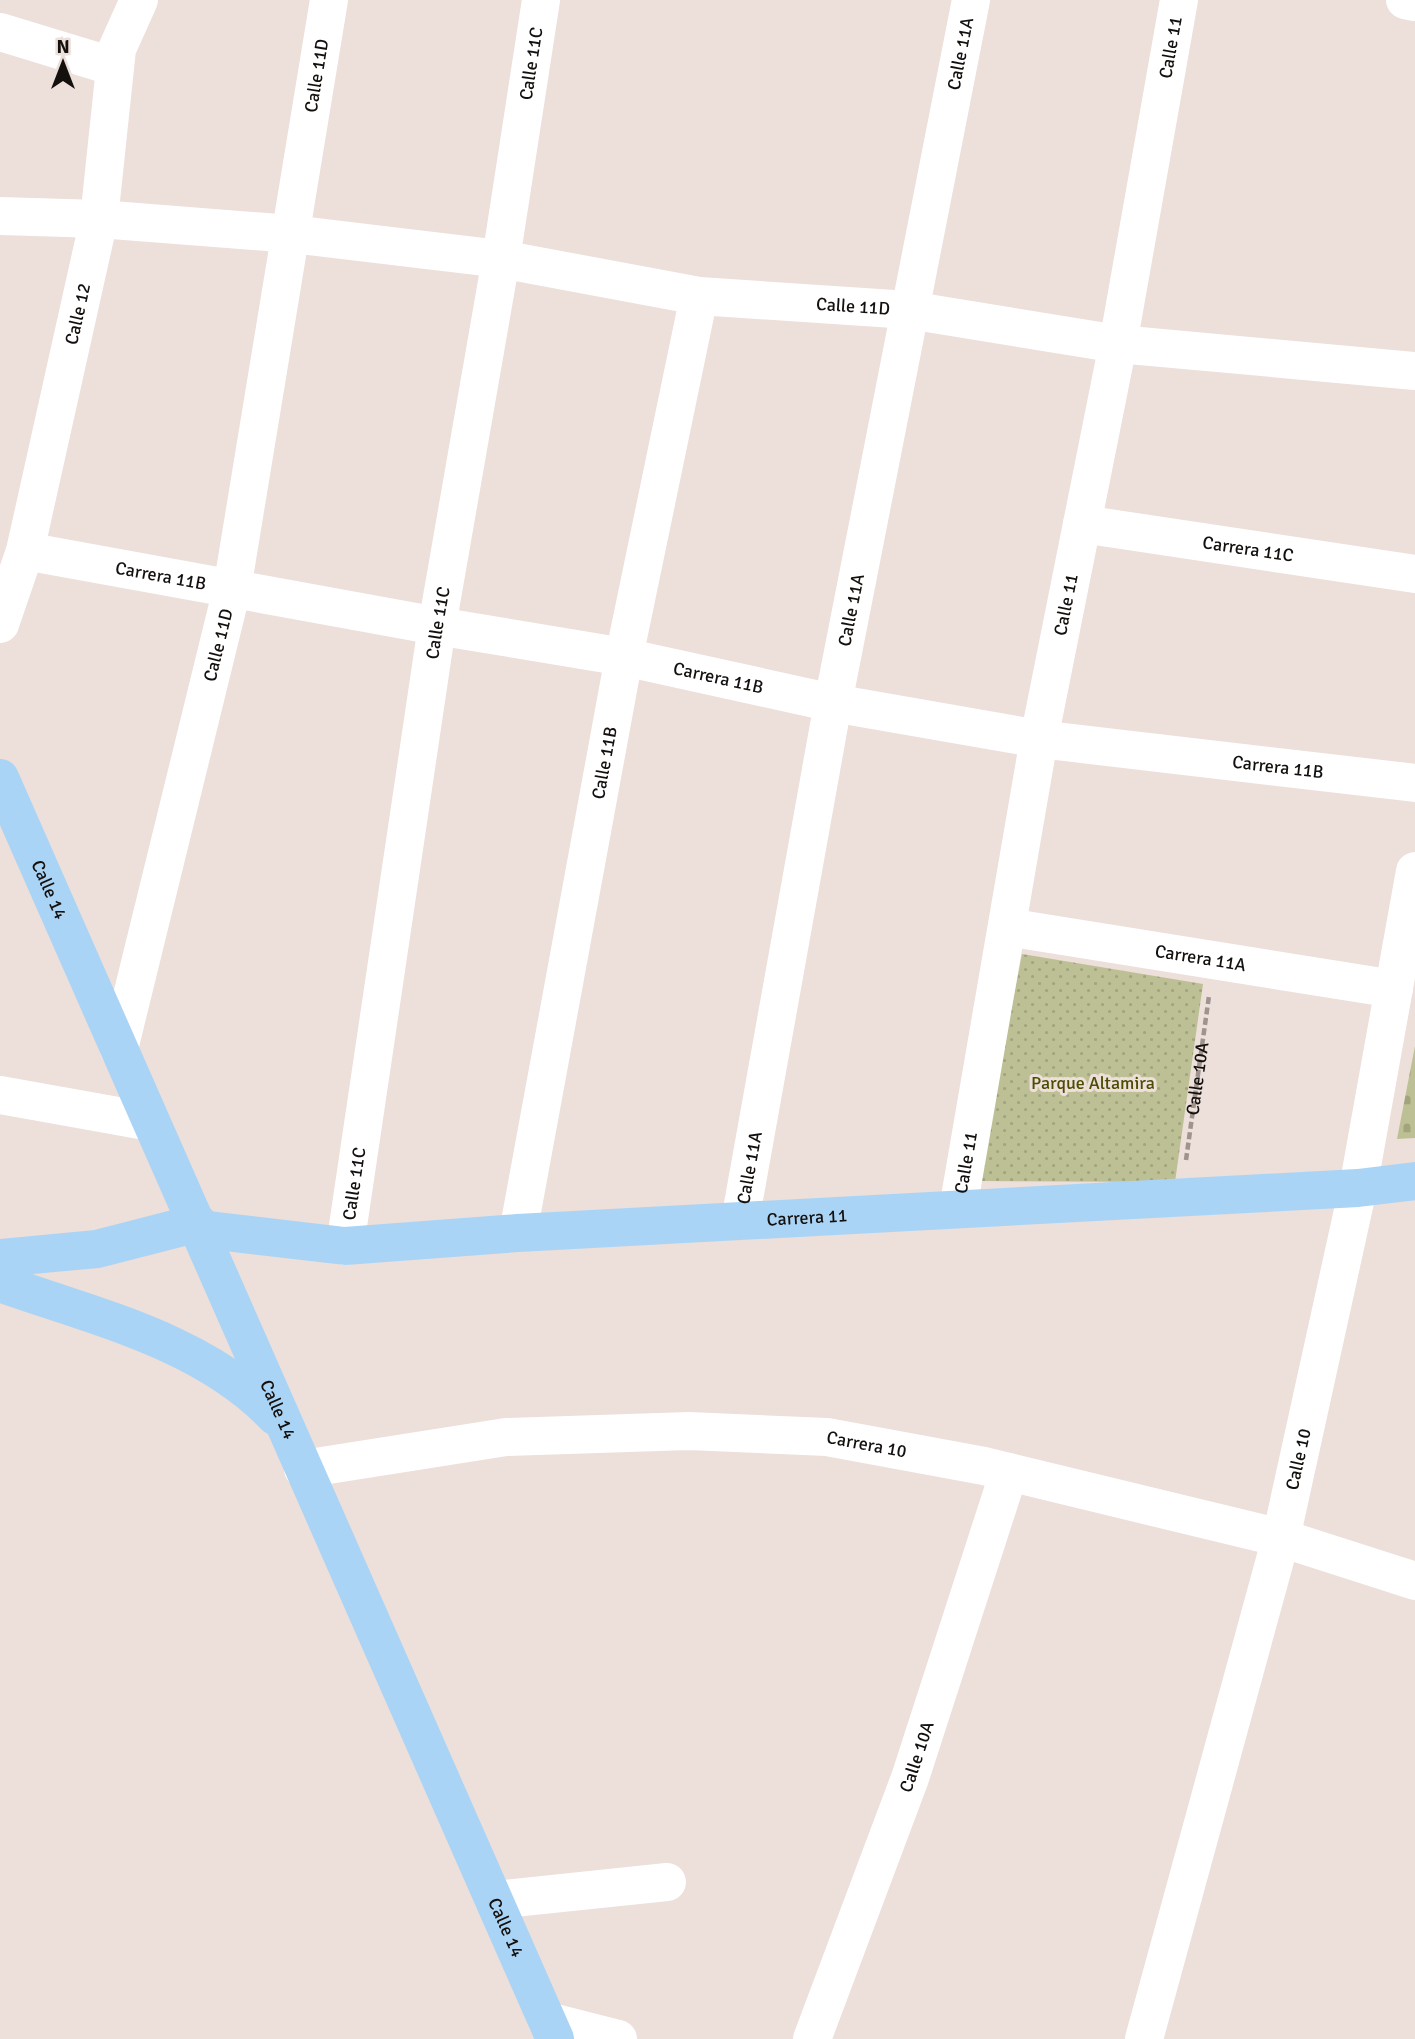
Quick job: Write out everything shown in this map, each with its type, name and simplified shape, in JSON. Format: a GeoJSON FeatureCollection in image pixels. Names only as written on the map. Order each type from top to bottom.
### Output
{"type":"FeatureCollection","features":[{"type":"Feature","properties":{"kind":"main road","name":"Calle 14"},"geometry":{"type":"LineString","coordinates":[[0,778],[551,2030]]}},
{"type":"Feature","properties":{"kind":"main road","name":"Carrera 11"},"geometry":{"type":"LineString","coordinates":[[199,1226],[345,1246],[518,1233],[1358,1188],[1415,1181]]}},
{"type":"Feature","properties":{"kind":"main road"},"geometry":{"type":"LineString","coordinates":[[0,1258],[97,1249],[199,1226]]}},
{"type":"Feature","properties":{"kind":"main road"},"geometry":{"type":"LineString","coordinates":[[0,1283],[173,1345],[203,1359],[259,1399],[284,1425]]}},
{"type":"Feature","properties":{"kind":"street","name":"Calle 12"},"geometry":{"type":"LineString","coordinates":[[0,624],[25,551],[99,219],[117,49],[139,0]]}},
{"type":"Feature","properties":{"kind":"street","name":"Calle 11D"},"geometry":{"type":"LineString","coordinates":[[119,1049],[232,589],[329,0]]}},
{"type":"Feature","properties":{"kind":"street","name":"Calle 11C"},"geometry":{"type":"LineString","coordinates":[[345,1246],[436,626],[501,259],[541,0]]}},
{"type":"Feature","properties":{"kind":"street","name":"Calle 11A"},"geometry":{"type":"LineString","coordinates":[[740,1221],[833,703],[908,310],[971,0]]}},
{"type":"Feature","properties":{"kind":"street","name":"Calle 11"},"geometry":{"type":"LineString","coordinates":[[958,1209],[1039,739],[1118,344],[1180,0]]}},
{"type":"Feature","properties":{"kind":"street"},"geometry":{"type":"LineString","coordinates":[[1405,0],[1415,2]]}},
{"type":"Feature","properties":{"kind":"street"},"geometry":{"type":"LineString","coordinates":[[0,32],[115,67]]}},
{"type":"Feature","properties":{"kind":"street","name":"Calle 11D"},"geometry":{"type":"LineString","coordinates":[[0,216],[99,219],[292,234],[501,259],[699,296],[908,310],[1118,344],[1415,371]]}},
{"type":"Feature","properties":{"kind":"street","name":"Calle 11B"},"geometry":{"type":"LineString","coordinates":[[518,1233],[624,656],[699,296]]}},
{"type":"Feature","properties":{"kind":"street","name":"Carrera 11C"},"geometry":{"type":"LineString","coordinates":[[1082,524],[1415,574]]}},
{"type":"Feature","properties":{"kind":"street","name":"Carrera 11B"},"geometry":{"type":"LineString","coordinates":[[25,551],[436,626],[624,656],[833,703],[1039,739],[1415,783]]}},
{"type":"Feature","properties":{"kind":"street","name":"Calle 10"},"geometry":{"type":"LineString","coordinates":[[1144,2039],[1281,1538],[1358,1188],[1415,870]]}},
{"type":"Feature","properties":{"kind":"street","name":"Carrera 11A"},"geometry":{"type":"LineString","coordinates":[[1007,927],[1394,989]]}},
{"type":"Feature","properties":{"kind":"street"},"geometry":{"type":"LineString","coordinates":[[0,1095],[151,1122]]}},
{"type":"Feature","properties":{"kind":"street","name":"Carrera 10"},"geometry":{"type":"LineString","coordinates":[[303,1469],[506,1437],[689,1431],[827,1437],[1009,1472],[1281,1538],[1415,1581]]}},
{"type":"Feature","properties":{"kind":"street","name":"Calle 10A"},"geometry":{"type":"LineString","coordinates":[[811,2039],[910,1778],[1009,1472]]}},
{"type":"Feature","properties":{"kind":"street"},"geometry":{"type":"LineString","coordinates":[[494,1900],[667,1882]]}},
{"type":"Feature","properties":{"kind":"street"},"geometry":{"type":"LineString","coordinates":[[551,2030],[618,2039]]}},
{"type":"Feature","properties":{"kind":"path","name":"Calle 10A"},"geometry":{"type":"LineString","coordinates":[[1181,1196],[1214,960]]}},
{"type":"Feature","properties":{"kind":"green space","name":"Parque Altamira"},"geometry":{"type":"Polygon","coordinates":[[[1022,954],[1203,984],[1175,1182],[978,1181],[1022,954]]]}},
{"type":"Feature","properties":{"kind":"green space"},"geometry":{"type":"Polygon","coordinates":[[[1415,1046],[1415,1138],[1397,1139],[1415,1046]]]}}]}
